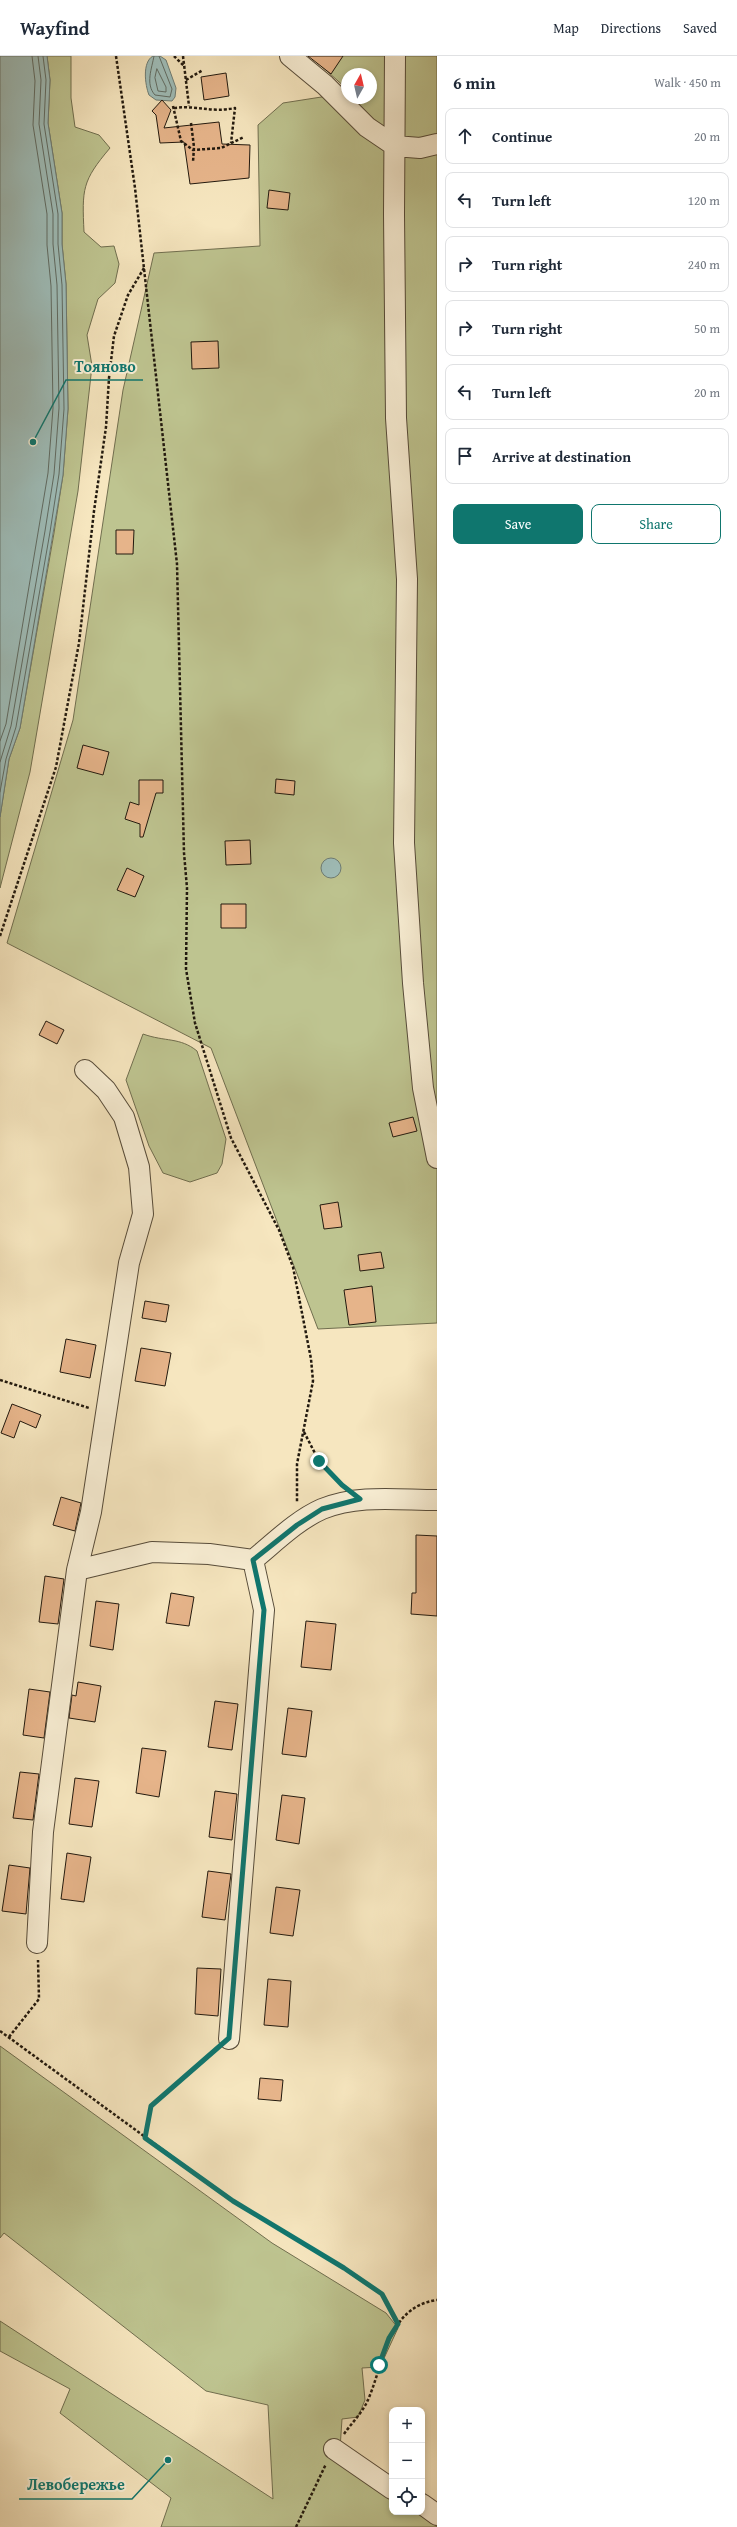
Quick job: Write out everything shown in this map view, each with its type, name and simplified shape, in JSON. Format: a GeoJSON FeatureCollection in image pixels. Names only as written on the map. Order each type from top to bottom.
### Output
{"type":"FeatureCollection","features":[{"type":"Feature","properties":{"kind":"street"},"geometry":{"type":"LineString","coordinates":[[290,56],[325,84],[367,127],[395,146],[420,148],[437,144]]}},
{"type":"Feature","properties":{"kind":"street"},"geometry":{"type":"LineString","coordinates":[[395,56],[396,418],[407,579],[404,843],[412,983],[423,1088],[437,1158]]}},
{"type":"Feature","properties":{"kind":"street"},"geometry":{"type":"LineString","coordinates":[[37,1943],[43,1832],[78,1570],[91,1512],[129,1263],[143,1214],[139,1167],[124,1117],[106,1090],[86,1070]]}},
{"type":"Feature","properties":{"kind":"street"},"geometry":{"type":"LineString","coordinates":[[78,1570],[152,1552],[210,1554],[253,1560],[297,1525],[322,1509],[360,1499],[437,1500]]}},
{"type":"Feature","properties":{"kind":"street"},"geometry":{"type":"LineString","coordinates":[[229,2038],[264,1610],[253,1560]]}},
{"type":"Feature","properties":{"kind":"street"},"geometry":{"type":"LineString","coordinates":[[334,2449],[389,2487]]}},
{"type":"Feature","properties":{"kind":"street"},"geometry":{"type":"LineString","coordinates":[[425,2506],[437,2515]]}},
{"type":"Feature","properties":{"kind":"path"},"geometry":{"type":"LineString","coordinates":[[116,56],[144,267],[178,564],[184,853],[187,888],[186,969],[195,1023],[231,1138],[279,1230],[293,1267],[311,1359],[313,1381],[297,1464],[297,1525]]}},
{"type":"Feature","properties":{"kind":"path"},"geometry":{"type":"LineString","coordinates":[[174,56],[185,67]]}},
{"type":"Feature","properties":{"kind":"path"},"geometry":{"type":"LineString","coordinates":[[183,56],[189,106]]}},
{"type":"Feature","properties":{"kind":"path"},"geometry":{"type":"LineString","coordinates":[[186,80],[203,70]]}},
{"type":"Feature","properties":{"kind":"path"},"geometry":{"type":"LineString","coordinates":[[231,143],[235,108],[219,112],[189,106],[173,107],[181,141],[194,150],[221,148],[244,137]]}},
{"type":"Feature","properties":{"kind":"path"},"geometry":{"type":"LineString","coordinates":[[191,123],[194,150],[193,162]]}},
{"type":"Feature","properties":{"kind":"path"},"geometry":{"type":"LineString","coordinates":[[0,936],[56,767],[80,643],[94,510],[106,427],[108,378],[114,336],[128,295],[144,267]]}},
{"type":"Feature","properties":{"kind":"path"},"geometry":{"type":"LineString","coordinates":[[0,1380],[107,1413]]}},
{"type":"Feature","properties":{"kind":"path"},"geometry":{"type":"LineString","coordinates":[[303,1431],[319,1461],[342,1485],[360,1499]]}},
{"type":"Feature","properties":{"kind":"path"},"geometry":{"type":"LineString","coordinates":[[9,2037],[39,1999],[37,1943]]}},
{"type":"Feature","properties":{"kind":"path"},"geometry":{"type":"LineString","coordinates":[[0,2031],[233,2201],[344,2268],[382,2294],[398,2324]]}},
{"type":"Feature","properties":{"kind":"path"},"geometry":{"type":"LineString","coordinates":[[145,2138],[151,2106],[229,2038]]}},
{"type":"Feature","properties":{"kind":"path"},"geometry":{"type":"LineString","coordinates":[[296,2527],[334,2449],[366,2404],[389,2338],[398,2324],[412,2310],[437,2300]]}},
{"type":"Feature","properties":{"kind":"green space"},"geometry":{"type":"Polygon","coordinates":[[[47,56],[71,56],[71,98],[75,127],[99,135],[110,148],[94,169],[86,186],[83,205],[84,232],[101,247],[114,246],[119,264],[115,283],[98,299],[87,335],[92,366],[78,491],[30,772],[0,888],[0,817],[9,759],[20,728],[54,533],[63,475],[68,409],[66,284],[62,244],[62,213],[48,123],[50,80],[47,56]]]}},
{"type":"Feature","properties":{"kind":"green space"},"geometry":{"type":"Polygon","coordinates":[[[310,56],[437,56],[437,1323],[318,1329],[211,1048],[7,943],[73,720],[123,390],[154,253],[260,246],[258,125],[283,103],[341,94],[341,104],[377,104],[377,68],[341,68],[341,84],[310,56]]]}},
{"type":"Feature","properties":{"kind":"green space"},"geometry":{"type":"Polygon","coordinates":[[[143,1034],[178,1042],[197,1051],[226,1139],[222,1164],[217,1173],[190,1182],[163,1173],[149,1146],[126,1080],[143,1034]]]}},
{"type":"Feature","properties":{"kind":"green space"},"geometry":{"type":"Polygon","coordinates":[[[0,2046],[272,2243],[386,2313],[398,2328],[380,2367],[362,2368],[365,2400],[358,2417],[342,2419],[340,2449],[389,2487],[389,2515],[423,2515],[437,2527],[161,2527],[171,2498],[60,2413],[70,2389],[0,2351],[0,2321],[273,2499],[268,2405],[206,2391],[4,2233],[0,2238],[0,2046]]]}},
{"type":"Feature","properties":{"kind":"water"},"geometry":{"type":"Polygon","coordinates":[[[0,56],[47,56],[50,80],[48,123],[62,213],[62,244],[66,284],[68,409],[63,475],[20,728],[9,759],[0,817],[0,56]]]}},
{"type":"Feature","properties":{"kind":"water"},"geometry":{"type":"Polygon","coordinates":[[[153,56],[160,56],[166,60],[176,88],[175,97],[172,101],[156,100],[149,95],[146,86],[145,74],[147,63],[153,56]]]}},
{"type":"Feature","properties":{"kind":"water"},"geometry":{"type":"Polygon","coordinates":[[[331,858],[338,861],[341,868],[338,875],[331,878],[324,875],[321,868],[324,861],[331,858]]]}},
{"type":"Feature","properties":{"kind":"building"},"geometry":{"type":"Polygon","coordinates":[[[308,56],[343,56],[331,74],[308,56]]]}},
{"type":"Feature","properties":{"kind":"building"},"geometry":{"type":"Polygon","coordinates":[[[226,73],[229,96],[204,100],[201,77],[226,73]]]}},
{"type":"Feature","properties":{"kind":"building"},"geometry":{"type":"Polygon","coordinates":[[[162,100],[171,110],[164,128],[219,122],[222,144],[250,145],[249,178],[190,184],[184,142],[160,143],[156,115],[152,111],[162,100]]]}},
{"type":"Feature","properties":{"kind":"building"},"geometry":{"type":"Polygon","coordinates":[[[269,190],[290,193],[288,210],[267,208],[269,190]]]}},
{"type":"Feature","properties":{"kind":"building"},"geometry":{"type":"Polygon","coordinates":[[[218,341],[219,368],[192,369],[191,342],[218,341]]]}},
{"type":"Feature","properties":{"kind":"building"},"geometry":{"type":"Polygon","coordinates":[[[116,530],[134,530],[133,554],[116,554],[116,530]]]}},
{"type":"Feature","properties":{"kind":"building"},"geometry":{"type":"Polygon","coordinates":[[[83,745],[109,752],[103,775],[77,768],[83,745]]]}},
{"type":"Feature","properties":{"kind":"building"},"geometry":{"type":"Polygon","coordinates":[[[276,779],[295,781],[294,795],[275,793],[276,779]]]}},
{"type":"Feature","properties":{"kind":"building"},"geometry":{"type":"Polygon","coordinates":[[[139,780],[163,780],[163,793],[156,793],[143,837],[140,837],[140,824],[125,819],[130,802],[139,805],[139,780]]]}},
{"type":"Feature","properties":{"kind":"building"},"geometry":{"type":"Polygon","coordinates":[[[250,840],[251,864],[226,865],[225,841],[250,840]]]}},
{"type":"Feature","properties":{"kind":"building"},"geometry":{"type":"Polygon","coordinates":[[[127,868],[144,876],[135,897],[117,890],[127,868]]]}},
{"type":"Feature","properties":{"kind":"building"},"geometry":{"type":"Polygon","coordinates":[[[221,904],[246,904],[246,928],[221,928],[221,904]]]}},
{"type":"Feature","properties":{"kind":"building"},"geometry":{"type":"Polygon","coordinates":[[[46,1021],[64,1030],[57,1044],[39,1035],[46,1021]]]}},
{"type":"Feature","properties":{"kind":"building"},"geometry":{"type":"Polygon","coordinates":[[[413,1117],[417,1131],[393,1137],[389,1123],[413,1117]]]}},
{"type":"Feature","properties":{"kind":"building"},"geometry":{"type":"Polygon","coordinates":[[[338,1202],[342,1227],[324,1229],[320,1205],[338,1202]]]}},
{"type":"Feature","properties":{"kind":"building"},"geometry":{"type":"Polygon","coordinates":[[[381,1252],[384,1268],[360,1271],[358,1255],[381,1252]]]}},
{"type":"Feature","properties":{"kind":"building"},"geometry":{"type":"Polygon","coordinates":[[[372,1286],[376,1322],[349,1325],[344,1290],[372,1286]]]}},
{"type":"Feature","properties":{"kind":"building"},"geometry":{"type":"Polygon","coordinates":[[[145,1301],[169,1305],[166,1322],[142,1318],[145,1301]]]}},
{"type":"Feature","properties":{"kind":"building"},"geometry":{"type":"Polygon","coordinates":[[[66,1339],[96,1345],[90,1378],[60,1372],[66,1339]]]}},
{"type":"Feature","properties":{"kind":"building"},"geometry":{"type":"Polygon","coordinates":[[[141,1348],[171,1353],[165,1386],[135,1381],[141,1348]]]}},
{"type":"Feature","properties":{"kind":"building"},"geometry":{"type":"Polygon","coordinates":[[[12,1404],[41,1415],[36,1428],[20,1421],[14,1438],[1,1433],[12,1404]]]}},
{"type":"Feature","properties":{"kind":"building"},"geometry":{"type":"Polygon","coordinates":[[[61,1497],[81,1503],[75,1531],[53,1525],[61,1497]]]}},
{"type":"Feature","properties":{"kind":"building"},"geometry":{"type":"Polygon","coordinates":[[[416,1535],[437,1536],[437,1616],[411,1614],[412,1593],[416,1593],[416,1535]]]}},
{"type":"Feature","properties":{"kind":"building"},"geometry":{"type":"Polygon","coordinates":[[[45,1576],[64,1579],[58,1624],[39,1622],[45,1576]]]}},
{"type":"Feature","properties":{"kind":"building"},"geometry":{"type":"Polygon","coordinates":[[[171,1593],[194,1597],[189,1626],[166,1623],[171,1593]]]}},
{"type":"Feature","properties":{"kind":"building"},"geometry":{"type":"Polygon","coordinates":[[[96,1601],[119,1604],[113,1650],[90,1646],[96,1601]]]}},
{"type":"Feature","properties":{"kind":"building"},"geometry":{"type":"Polygon","coordinates":[[[306,1621],[336,1624],[331,1670],[301,1667],[306,1621]]]}},
{"type":"Feature","properties":{"kind":"building"},"geometry":{"type":"Polygon","coordinates":[[[78,1682],[101,1686],[95,1722],[69,1718],[72,1695],[76,1696],[78,1682]]]}},
{"type":"Feature","properties":{"kind":"building"},"geometry":{"type":"Polygon","coordinates":[[[29,1689],[50,1692],[44,1738],[23,1735],[29,1689]]]}},
{"type":"Feature","properties":{"kind":"building"},"geometry":{"type":"Polygon","coordinates":[[[215,1701],[238,1704],[232,1750],[208,1747],[215,1701]]]}},
{"type":"Feature","properties":{"kind":"building"},"geometry":{"type":"Polygon","coordinates":[[[288,1708],[312,1711],[306,1757],[282,1754],[288,1708]]]}},
{"type":"Feature","properties":{"kind":"building"},"geometry":{"type":"Polygon","coordinates":[[[142,1748],[166,1751],[159,1797],[136,1793],[142,1748]]]}},
{"type":"Feature","properties":{"kind":"building"},"geometry":{"type":"Polygon","coordinates":[[[20,1772],[39,1774],[33,1820],[13,1818],[20,1772]]]}},
{"type":"Feature","properties":{"kind":"building"},"geometry":{"type":"Polygon","coordinates":[[[75,1778],[99,1781],[92,1827],[69,1824],[75,1778]]]}},
{"type":"Feature","properties":{"kind":"building"},"geometry":{"type":"Polygon","coordinates":[[[215,1791],[237,1794],[232,1840],[209,1837],[215,1791]]]}},
{"type":"Feature","properties":{"kind":"building"},"geometry":{"type":"Polygon","coordinates":[[[282,1795],[305,1798],[299,1844],[276,1840],[282,1795]]]}},
{"type":"Feature","properties":{"kind":"building"},"geometry":{"type":"Polygon","coordinates":[[[67,1853],[91,1857],[84,1902],[61,1899],[67,1853]]]}},
{"type":"Feature","properties":{"kind":"building"},"geometry":{"type":"Polygon","coordinates":[[[9,1865],[30,1868],[26,1914],[2,1911],[9,1865]]]}},
{"type":"Feature","properties":{"kind":"building"},"geometry":{"type":"Polygon","coordinates":[[[208,1871],[231,1874],[225,1920],[202,1917],[208,1871]]]}},
{"type":"Feature","properties":{"kind":"building"},"geometry":{"type":"Polygon","coordinates":[[[276,1887],[300,1890],[293,1936],[270,1933],[276,1887]]]}},
{"type":"Feature","properties":{"kind":"building"},"geometry":{"type":"Polygon","coordinates":[[[197,1968],[221,1969],[218,2016],[195,2014],[197,1968]]]}},
{"type":"Feature","properties":{"kind":"building"},"geometry":{"type":"Polygon","coordinates":[[[268,1979],[291,1981],[288,2027],[264,2025],[268,1979]]]}},
{"type":"Feature","properties":{"kind":"building"},"geometry":{"type":"Polygon","coordinates":[[[260,2078],[283,2080],[281,2101],[258,2099],[260,2078]]]}},
{"type":"Feature","properties":{"kind":"place","name":"Тояново"},"geometry":{"type":"Point","coordinates":[33,442]}},
{"type":"Feature","properties":{"kind":"place","name":"Левобережье"},"geometry":{"type":"Point","coordinates":[168,2460]}},
{"type":"Feature","properties":{"kind":"route"},"geometry":{"type":"LineString","coordinates":[[319,1461],[342,1485],[360,1499],[322,1509],[297,1525],[253,1560],[264,1610],[229,2038],[151,2106],[145,2138],[233,2201],[280,2232],[344,2268],[382,2294],[398,2324],[389,2338],[379,2365]]}}]}
